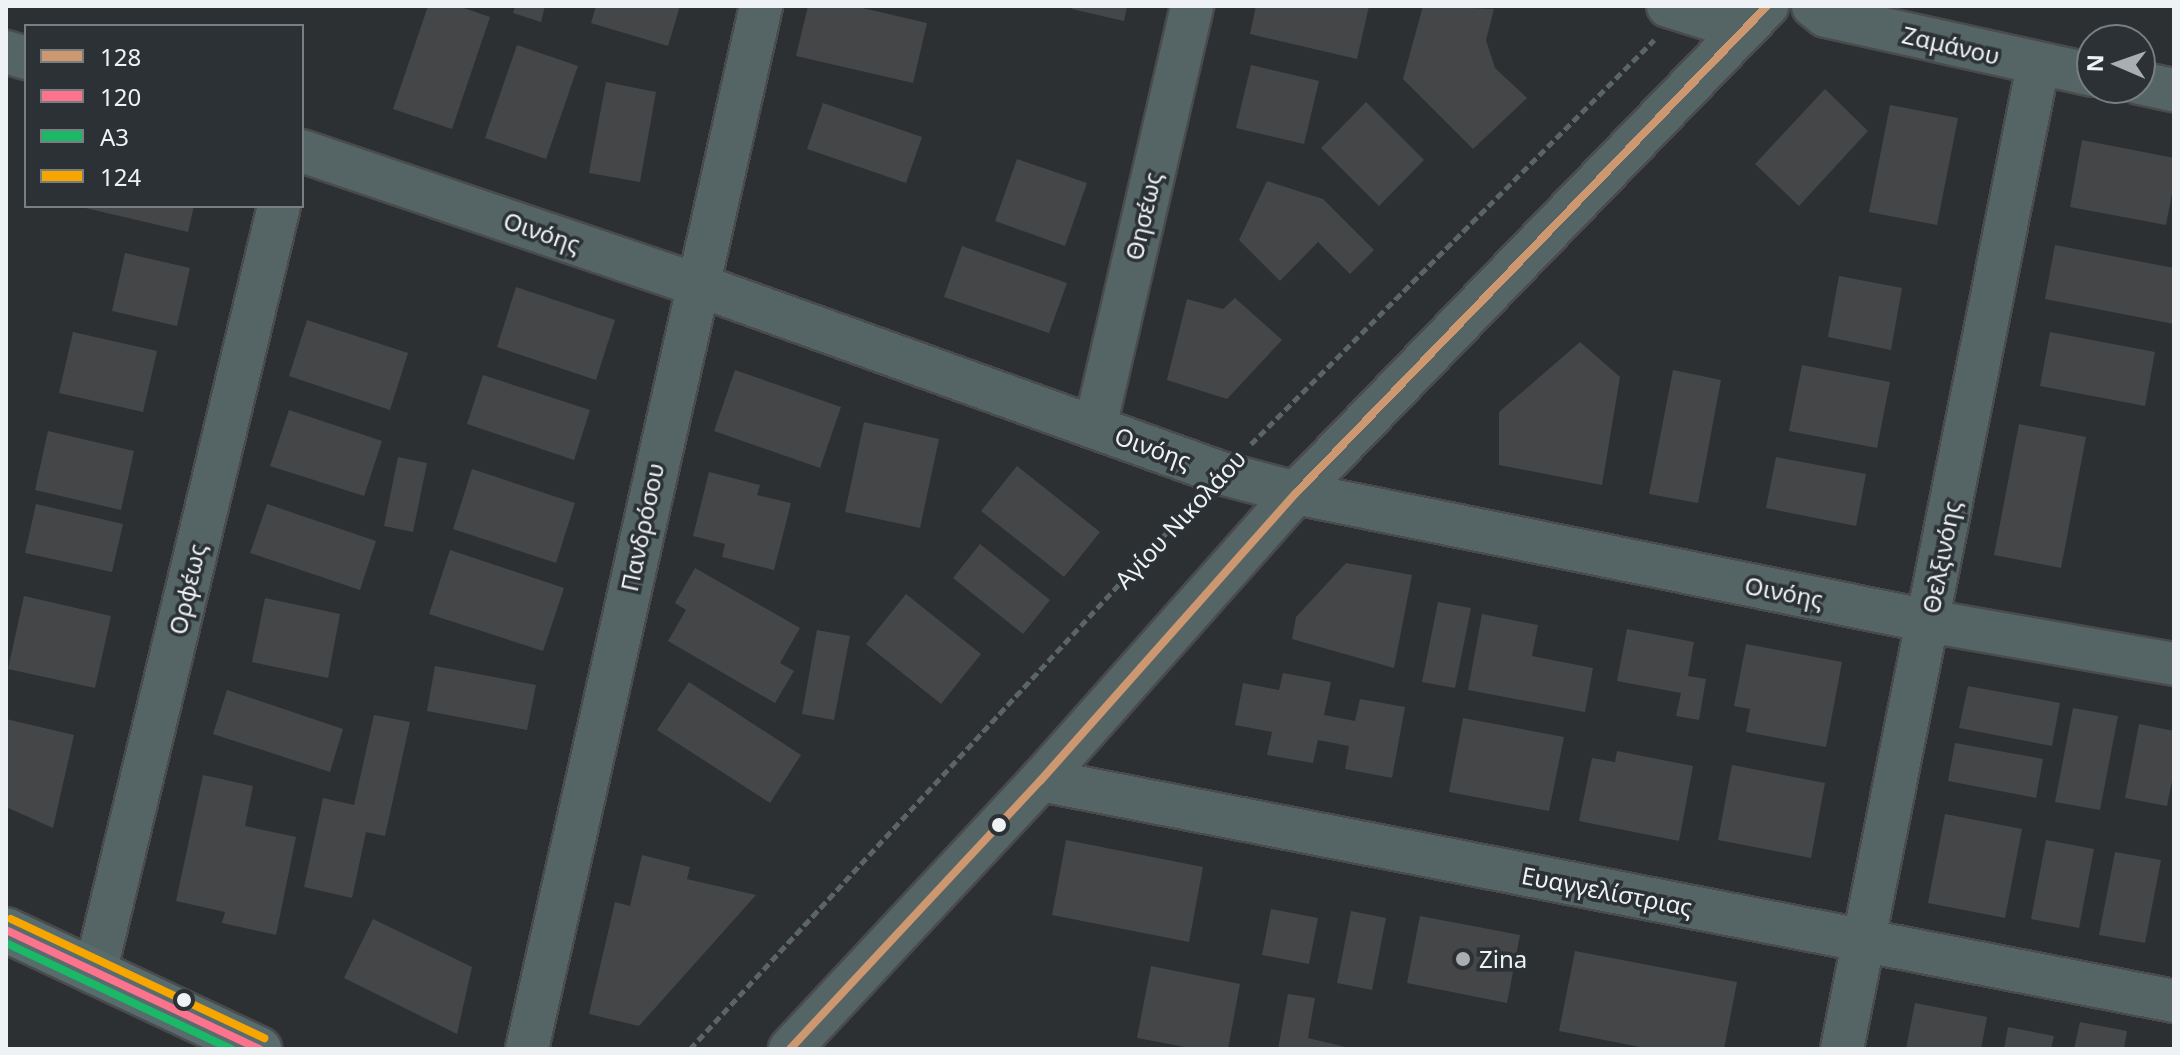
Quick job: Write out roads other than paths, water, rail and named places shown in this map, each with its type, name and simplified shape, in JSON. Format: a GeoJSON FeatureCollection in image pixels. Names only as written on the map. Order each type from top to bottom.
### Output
{"type":"FeatureCollection","features":[{"type":"Feature","properties":{"kind":"main road"},"geometry":{"type":"LineString","coordinates":[[6,930],[259,1049]]}},
{"type":"Feature","properties":{"kind":"street","name":"Πανδρόσου"},"geometry":{"type":"LineString","coordinates":[[527,1049],[695,284],[761,6]]}},
{"type":"Feature","properties":{"kind":"street","name":"Θησέως"},"geometry":{"type":"LineString","coordinates":[[1095,427],[1192,6]]}},
{"type":"Feature","properties":{"kind":"street","name":"Ζαμάνου"},"geometry":{"type":"LineString","coordinates":[[1813,6],[1826,16],[2076,72]]}},
{"type":"Feature","properties":{"kind":"street"},"geometry":{"type":"LineString","coordinates":[[1676,8],[1754,18]]}},
{"type":"Feature","properties":{"kind":"street"},"geometry":{"type":"LineString","coordinates":[[790,1049],[1041,780],[1296,493],[1754,18]]}},
{"type":"Feature","properties":{"kind":"street","name":"Θελξινόης"},"geometry":{"type":"LineString","coordinates":[[1842,1049],[2038,65]]}},
{"type":"Feature","properties":{"kind":"street","name":"Οινόης"},"geometry":{"type":"LineString","coordinates":[[304,152],[695,284],[1221,473],[1296,493],[1928,621],[2174,664]]}},
{"type":"Feature","properties":{"kind":"street","name":"Ορφέως"},"geometry":{"type":"LineString","coordinates":[[95,973],[279,208]]}},
{"type":"Feature","properties":{"kind":"street","name":"Ευαγγελίστριας"},"geometry":{"type":"LineString","coordinates":[[1041,780],[2174,1001]]}},
{"type":"Feature","properties":{"kind":"place","name":"Zina"},"geometry":{"type":"Point","coordinates":[1463,959]}}]}
